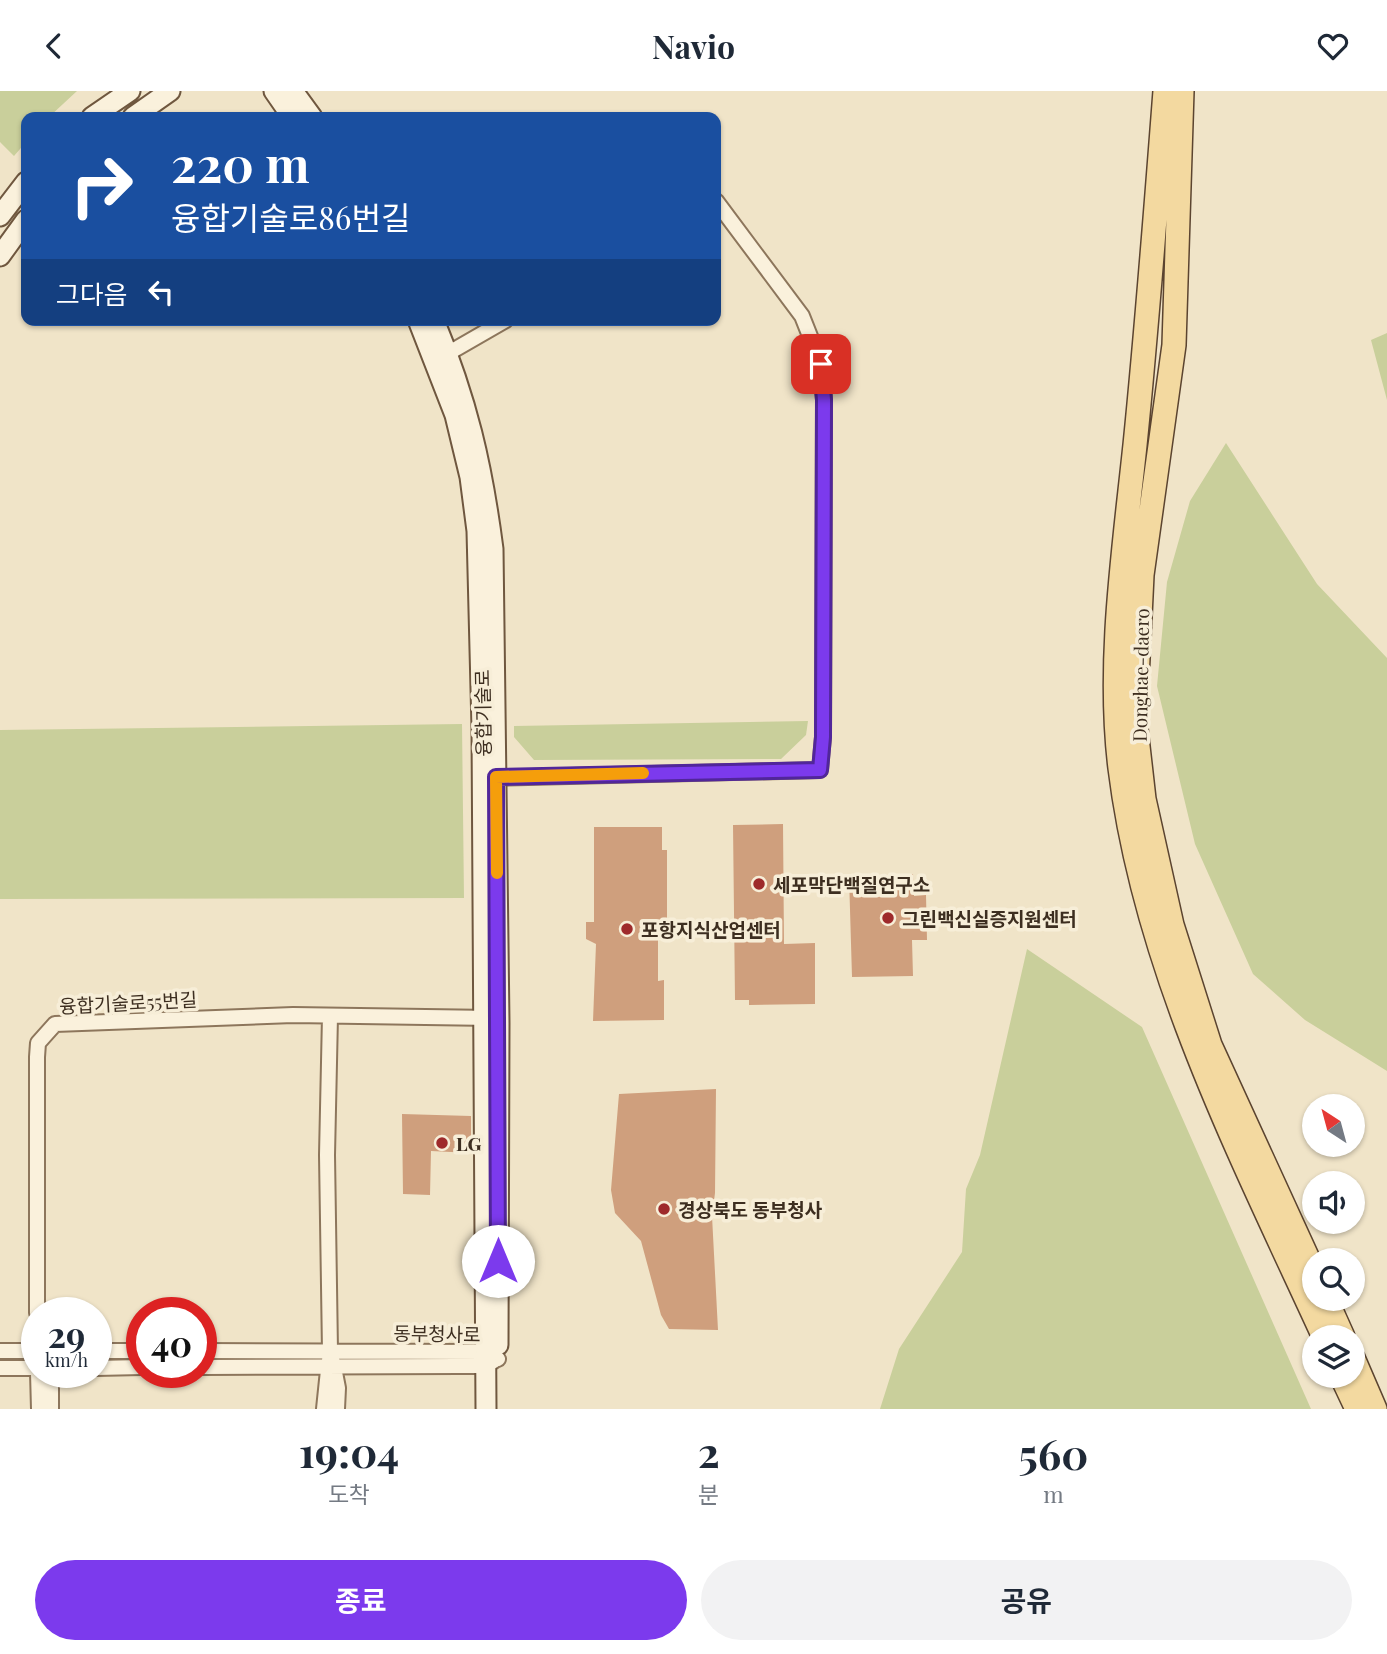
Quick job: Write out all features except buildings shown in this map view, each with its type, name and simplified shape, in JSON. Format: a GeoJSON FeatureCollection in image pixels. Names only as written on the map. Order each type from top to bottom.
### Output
{"type":"FeatureCollection","features":[{"type":"Feature","properties":{"kind":"main road"},"geometry":{"type":"LineString","coordinates":[[1165,91],[1146,341],[1116,632],[1119,766],[1145,905],[1179,1009],[1235,1142],[1319,1325]]}},
{"type":"Feature","properties":{"kind":"main road","name":"Donghae-daero"},"geometry":{"type":"LineString","coordinates":[[1182,91],[1174,345],[1142,575],[1135,720],[1144,799],[1172,925],[1210,1045],[1303,1248]]}},
{"type":"Feature","properties":{"kind":"main road"},"geometry":{"type":"LineString","coordinates":[[1365,1386],[1375,1409]]}},
{"type":"Feature","properties":{"kind":"main road"},"geometry":{"type":"LineString","coordinates":[[1347,1388],[1357,1409]]}},
{"type":"Feature","properties":{"kind":"street"},"geometry":{"type":"LineString","coordinates":[[99,112],[130,91]]}},
{"type":"Feature","properties":{"kind":"street"},"geometry":{"type":"LineString","coordinates":[[140,112],[170,91]]}},
{"type":"Feature","properties":{"kind":"street"},"geometry":{"type":"LineString","coordinates":[[274,91],[289,112]]}},
{"type":"Feature","properties":{"kind":"street"},"geometry":{"type":"LineString","coordinates":[[293,91],[308,112]]}},
{"type":"Feature","properties":{"kind":"street"},"geometry":{"type":"LineString","coordinates":[[0,216],[21,189]]}},
{"type":"Feature","properties":{"kind":"street"},"geometry":{"type":"LineString","coordinates":[[489,778],[820,770],[823,737],[824,400],[821,364],[802,316],[721,208]]}},
{"type":"Feature","properties":{"kind":"street"},"geometry":{"type":"LineString","coordinates":[[0,256],[21,227]]}},
{"type":"Feature","properties":{"kind":"street","name":"융합기술로"},"geometry":{"type":"LineString","coordinates":[[422,326],[442,357]]}},
{"type":"Feature","properties":{"kind":"street","name":"융합기술로"},"geometry":{"type":"LineString","coordinates":[[435,326],[464,452],[477,531],[489,778],[491,1018],[489,1359],[486,1409]]}},
{"type":"Feature","properties":{"kind":"street"},"geometry":{"type":"LineString","coordinates":[[442,357],[496,326]]}},
{"type":"Feature","properties":{"kind":"street"},"geometry":{"type":"LineString","coordinates":[[330,1016],[327,1155],[330,1351],[337,1409]]}},
{"type":"Feature","properties":{"kind":"street","name":"융합기술로55번길"},"geometry":{"type":"LineString","coordinates":[[37,1297],[37,1057],[38,1043],[46,1030],[55,1024],[76,1021],[330,1016],[491,1018]]}},
{"type":"Feature","properties":{"kind":"street"},"geometry":{"type":"LineString","coordinates":[[0,1351],[21,1351]]}},
{"type":"Feature","properties":{"kind":"street","name":"동부청사로"},"geometry":{"type":"LineString","coordinates":[[217,1351],[330,1351],[489,1359]]}},
{"type":"Feature","properties":{"kind":"street","name":"융합기술로"},"geometry":{"type":"LineString","coordinates":[[489,1359],[499,1409]]}},
{"type":"Feature","properties":{"kind":"street","name":"동부청사로"},"geometry":{"type":"LineString","coordinates":[[217,1367],[331,1367],[489,1359]]}},
{"type":"Feature","properties":{"kind":"street"},"geometry":{"type":"LineString","coordinates":[[324,1409],[331,1367]]}},
{"type":"Feature","properties":{"kind":"street"},"geometry":{"type":"LineString","coordinates":[[0,1368],[21,1369]]}},
{"type":"Feature","properties":{"kind":"street"},"geometry":{"type":"LineString","coordinates":[[38,1388],[39,1409]]}},
{"type":"Feature","properties":{"kind":"street"},"geometry":{"type":"LineString","coordinates":[[51,1388],[51,1409]]}},
{"type":"Feature","properties":{"kind":"green space"},"geometry":{"type":"Polygon","coordinates":[[[0,91],[77,91],[54,112],[21,112],[21,148],[14,156],[0,142],[0,91]]]}},
{"type":"Feature","properties":{"kind":"green space"},"geometry":{"type":"Polygon","coordinates":[[[1387,333],[1387,400],[1371,340],[1387,333]]]}},
{"type":"Feature","properties":{"kind":"green space"},"geometry":{"type":"Polygon","coordinates":[[[1226,443],[1317,584],[1387,658],[1387,1071],[1305,1020],[1253,974],[1195,844],[1157,686],[1167,582],[1190,501],[1226,443]]]}},
{"type":"Feature","properties":{"kind":"green space"},"geometry":{"type":"Polygon","coordinates":[[[808,721],[806,735],[781,759],[534,760],[514,737],[514,726],[808,721]]]}},
{"type":"Feature","properties":{"kind":"green space"},"geometry":{"type":"Polygon","coordinates":[[[462,724],[464,898],[0,899],[0,730],[462,724]]]}},
{"type":"Feature","properties":{"kind":"green space"},"geometry":{"type":"Polygon","coordinates":[[[1027,949],[1142,1027],[1311,1409],[880,1409],[899,1349],[962,1252],[966,1189],[980,1155],[1027,949]]]}},
{"type":"Feature","properties":{"kind":"slow traffic"},"geometry":{"type":"LineString","coordinates":[[497,873],[496,777],[643,773]]}},
{"type":"Feature","properties":{"kind":"place","name":"세포막단백질연구소"},"geometry":{"type":"Point","coordinates":[759,884]}},
{"type":"Feature","properties":{"kind":"place","name":"그린백신실증지원센터"},"geometry":{"type":"Point","coordinates":[888,918]}},
{"type":"Feature","properties":{"kind":"place","name":"포항지식산업센터"},"geometry":{"type":"Point","coordinates":[627,929]}},
{"type":"Feature","properties":{"kind":"place","name":"LG"},"geometry":{"type":"Point","coordinates":[442,1143]}},
{"type":"Feature","properties":{"kind":"place","name":"경상북도 동부청사"},"geometry":{"type":"Point","coordinates":[664,1209]}},
{"type":"Feature","properties":{"kind":"route"},"geometry":{"type":"LineString","coordinates":[[498,1261],[496,777],[802,768],[820,770],[823,737],[824,400],[821,364]]}}]}
